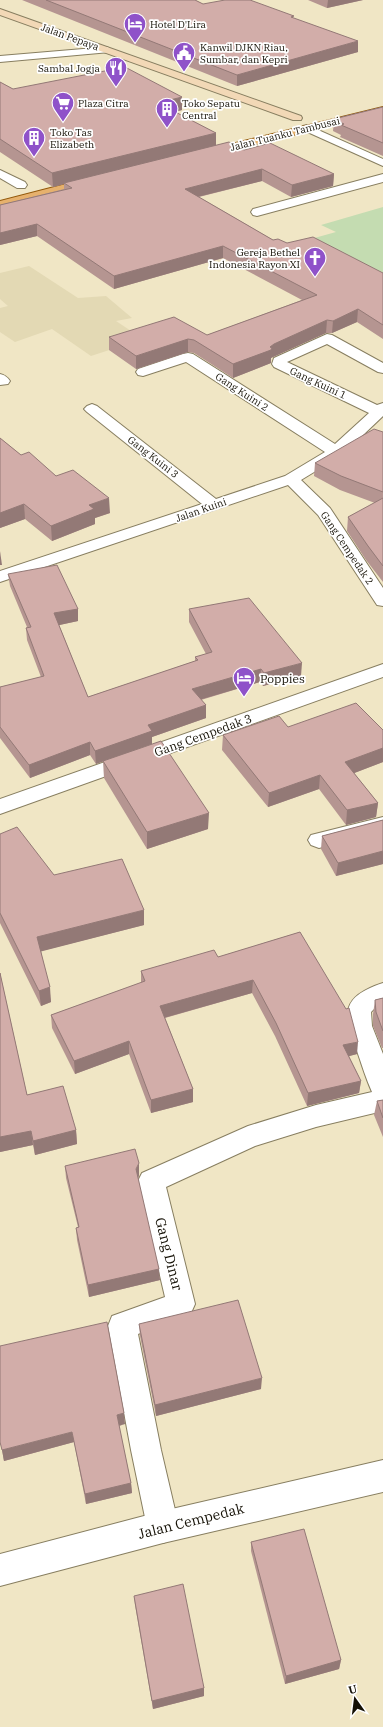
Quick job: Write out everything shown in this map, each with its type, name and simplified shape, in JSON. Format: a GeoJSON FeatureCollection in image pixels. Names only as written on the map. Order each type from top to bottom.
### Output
{"type":"FeatureCollection","features":[{"type":"Feature","properties":{"kind":"main road","name":"Jalan Pepaya"},"geometry":{"type":"LineString","coordinates":[[3,14],[301,118]]}},
{"type":"Feature","properties":{"kind":"main road","name":"Jalan Tuanku Tambusai"},"geometry":{"type":"LineString","coordinates":[[199,155],[383,110]]}},
{"type":"Feature","properties":{"kind":"main road","name":"Jalan Tuanku Tambusai"},"geometry":{"type":"LineString","coordinates":[[274,124],[301,118]]}},
{"type":"Feature","properties":{"kind":"main road"},"geometry":{"type":"LineString","coordinates":[[0,205],[107,178]]}},
{"type":"Feature","properties":{"kind":"main road"},"geometry":{"type":"LineString","coordinates":[[7,188],[25,184]]}},
{"type":"Feature","properties":{"kind":"street"},"geometry":{"type":"LineString","coordinates":[[0,59],[107,50]]}},
{"type":"Feature","properties":{"kind":"street"},"geometry":{"type":"LineString","coordinates":[[307,128],[383,163]]}},
{"type":"Feature","properties":{"kind":"street"},"geometry":{"type":"LineString","coordinates":[[0,173],[25,184]]}},
{"type":"Feature","properties":{"kind":"street"},"geometry":{"type":"LineString","coordinates":[[257,212],[383,178]]}},
{"type":"Feature","properties":{"kind":"street","name":"Gang Kuini 1"},"geometry":{"type":"LineString","coordinates":[[382,410],[278,364],[279,361],[327,338],[383,369]]}},
{"type":"Feature","properties":{"kind":"street","name":"Gang Kuini 2"},"geometry":{"type":"LineString","coordinates":[[143,372],[188,358],[336,452]]}},
{"type":"Feature","properties":{"kind":"street","name":"Gang Kuini 3"},"geometry":{"type":"LineString","coordinates":[[92,409],[214,505]]}},
{"type":"Feature","properties":{"kind":"street","name":"Jalan Kuini"},"geometry":{"type":"LineString","coordinates":[[0,577],[291,479],[336,452],[382,410]]}},
{"type":"Feature","properties":{"kind":"street","name":"Gang Cempedak 2"},"geometry":{"type":"LineString","coordinates":[[291,479],[324,512],[383,602]]}},
{"type":"Feature","properties":{"kind":"street","name":"Gang Cempedak 3"},"geometry":{"type":"LineString","coordinates":[[0,808],[383,670]]}},
{"type":"Feature","properties":{"kind":"street"},"geometry":{"type":"LineString","coordinates":[[319,840],[383,824]]}},
{"type":"Feature","properties":{"kind":"street"},"geometry":{"type":"LineString","coordinates":[[383,992],[367,1000],[359,1010],[360,1026],[383,1088]]}},
{"type":"Feature","properties":{"kind":"street","name":"Gang Dinar"},"geometry":{"type":"LineString","coordinates":[[163,1527],[146,1450],[122,1326],[181,1304],[151,1181],[248,1137],[316,1116],[383,1100]]}},
{"type":"Feature","properties":{"kind":"street","name":"Jalan Cempedak"},"geometry":{"type":"LineString","coordinates":[[0,1570],[163,1527],[383,1476]]}},
{"type":"Feature","properties":{"kind":"green space"},"geometry":{"type":"Polygon","coordinates":[[[383,207],[383,285],[300,242],[336,232],[321,225],[383,207]]]}},
{"type":"Feature","properties":{"kind":"sand"},"geometry":{"type":"Polygon","coordinates":[[[29,266],[78,298],[106,296],[132,318],[116,321],[143,339],[91,356],[52,329],[15,342],[0,332],[0,308],[8,306],[0,299],[0,273],[29,266]]]}},
{"type":"Feature","properties":{"kind":"building"},"geometry":{"type":"Polygon","coordinates":[[[46,0],[195,0],[203,4],[225,0],[250,0],[294,16],[291,17],[358,41],[237,75],[46,0]]]}},
{"type":"Feature","properties":{"kind":"building"},"geometry":{"type":"Polygon","coordinates":[[[125,67],[182,97],[158,103],[216,133],[52,173],[0,139],[0,82],[13,89],[125,67]]]}},
{"type":"Feature","properties":{"kind":"building"},"geometry":{"type":"Polygon","coordinates":[[[383,107],[383,143],[341,125],[344,124],[334,119],[383,107]]]}},
{"type":"Feature","properties":{"kind":"building"},"geometry":{"type":"Polygon","coordinates":[[[229,142],[244,150],[270,143],[334,174],[292,185],[262,169],[185,189],[273,240],[278,239],[287,243],[313,237],[383,273],[383,325],[358,309],[333,321],[327,320],[274,344],[270,347],[272,348],[271,350],[233,364],[194,340],[188,339],[136,356],[109,337],[174,317],[207,335],[317,295],[223,246],[114,276],[37,224],[0,233],[0,205],[72,188],[64,183],[229,142]]]}},
{"type":"Feature","properties":{"kind":"building"},"geometry":{"type":"Polygon","coordinates":[[[374,429],[383,432],[383,492],[341,476],[315,463],[374,429]]]}},
{"type":"Feature","properties":{"kind":"building"},"geometry":{"type":"Polygon","coordinates":[[[0,438],[21,455],[29,452],[56,476],[73,470],[109,498],[89,505],[94,509],[51,526],[24,504],[0,513],[0,438]]]}},
{"type":"Feature","properties":{"kind":"building"},"geometry":{"type":"Polygon","coordinates":[[[383,498],[383,566],[348,517],[383,498]]]}},
{"type":"Feature","properties":{"kind":"building"},"geometry":{"type":"Polygon","coordinates":[[[57,565],[78,609],[54,613],[88,697],[198,660],[195,657],[212,652],[189,609],[249,598],[302,663],[264,673],[261,669],[192,689],[206,705],[148,725],[152,731],[95,751],[90,742],[29,765],[0,727],[0,687],[44,676],[26,628],[31,627],[8,574],[57,565]]]}},
{"type":"Feature","properties":{"kind":"building"},"geometry":{"type":"Polygon","coordinates":[[[356,703],[383,730],[383,748],[345,762],[378,803],[347,810],[320,775],[269,793],[223,735],[279,716],[288,727],[356,703]]]}},
{"type":"Feature","properties":{"kind":"building"},"geometry":{"type":"Polygon","coordinates":[[[161,741],[209,813],[147,832],[103,761],[161,741]]]}},
{"type":"Feature","properties":{"kind":"building"},"geometry":{"type":"Polygon","coordinates":[[[383,820],[383,851],[338,863],[322,836],[383,820]]]}},
{"type":"Feature","properties":{"kind":"building"},"geometry":{"type":"Polygon","coordinates":[[[17,827],[54,875],[122,859],[144,910],[37,937],[50,987],[39,991],[0,913],[0,834],[17,827]]]}},
{"type":"Feature","properties":{"kind":"building"},"geometry":{"type":"Polygon","coordinates":[[[300,932],[346,1009],[349,1008],[358,1042],[343,1045],[361,1081],[308,1093],[276,1023],[253,980],[160,1006],[193,1089],[151,1100],[129,1041],[74,1061],[51,1015],[145,981],[141,971],[214,950],[218,957],[300,932]]]}},
{"type":"Feature","properties":{"kind":"building"},"geometry":{"type":"Polygon","coordinates":[[[0,973],[27,1095],[63,1086],[76,1130],[33,1141],[31,1131],[0,1137],[0,973]]]}},
{"type":"Feature","properties":{"kind":"building"},"geometry":{"type":"Polygon","coordinates":[[[383,998],[383,1031],[376,1012],[375,1000],[383,998]]]}},
{"type":"Feature","properties":{"kind":"building"},"geometry":{"type":"Polygon","coordinates":[[[383,1100],[383,1118],[377,1101],[383,1100]]]}},
{"type":"Feature","properties":{"kind":"building"},"geometry":{"type":"Polygon","coordinates":[[[135,1149],[139,1163],[136,1169],[159,1269],[88,1285],[76,1228],[79,1227],[65,1166],[135,1149]]]}},
{"type":"Feature","properties":{"kind":"building"},"geometry":{"type":"Polygon","coordinates":[[[238,1300],[262,1378],[155,1405],[139,1324],[238,1300]]]}},
{"type":"Feature","properties":{"kind":"building"},"geometry":{"type":"Polygon","coordinates":[[[107,1322],[124,1413],[117,1415],[131,1483],[85,1494],[72,1432],[2,1450],[0,1442],[0,1346],[107,1322]]]}},
{"type":"Feature","properties":{"kind":"building"},"geometry":{"type":"Polygon","coordinates":[[[304,1529],[341,1660],[286,1676],[251,1542],[304,1529]]]}},
{"type":"Feature","properties":{"kind":"building"},"geometry":{"type":"Polygon","coordinates":[[[183,1584],[204,1688],[152,1701],[134,1596],[183,1584]]]}},
{"type":"Feature","properties":{"kind":"place","name":"Hotel D'Lira"},"geometry":{"type":"Point","coordinates":[135,44]}},
{"type":"Feature","properties":{"kind":"place","name":"Kanwil DJKN Riau, Sumbar, dan Kepri"},"geometry":{"type":"Point","coordinates":[184,72]}},
{"type":"Feature","properties":{"kind":"place","name":"Sambal Jogja"},"geometry":{"type":"Point","coordinates":[116,88]}},
{"type":"Feature","properties":{"kind":"place","name":"Plaza Citra"},"geometry":{"type":"Point","coordinates":[63,122]}},
{"type":"Feature","properties":{"kind":"place","name":"Toko Sepatu Central"},"geometry":{"type":"Point","coordinates":[167,128]}},
{"type":"Feature","properties":{"kind":"place","name":"Toko Tas Elizabeth"},"geometry":{"type":"Point","coordinates":[34,158]}},
{"type":"Feature","properties":{"kind":"place","name":"Gereja Bethel Indonesia Rayon XI"},"geometry":{"type":"Point","coordinates":[315,278]}},
{"type":"Feature","properties":{"kind":"place","name":"Poppies"},"geometry":{"type":"Point","coordinates":[244,698]}}]}
